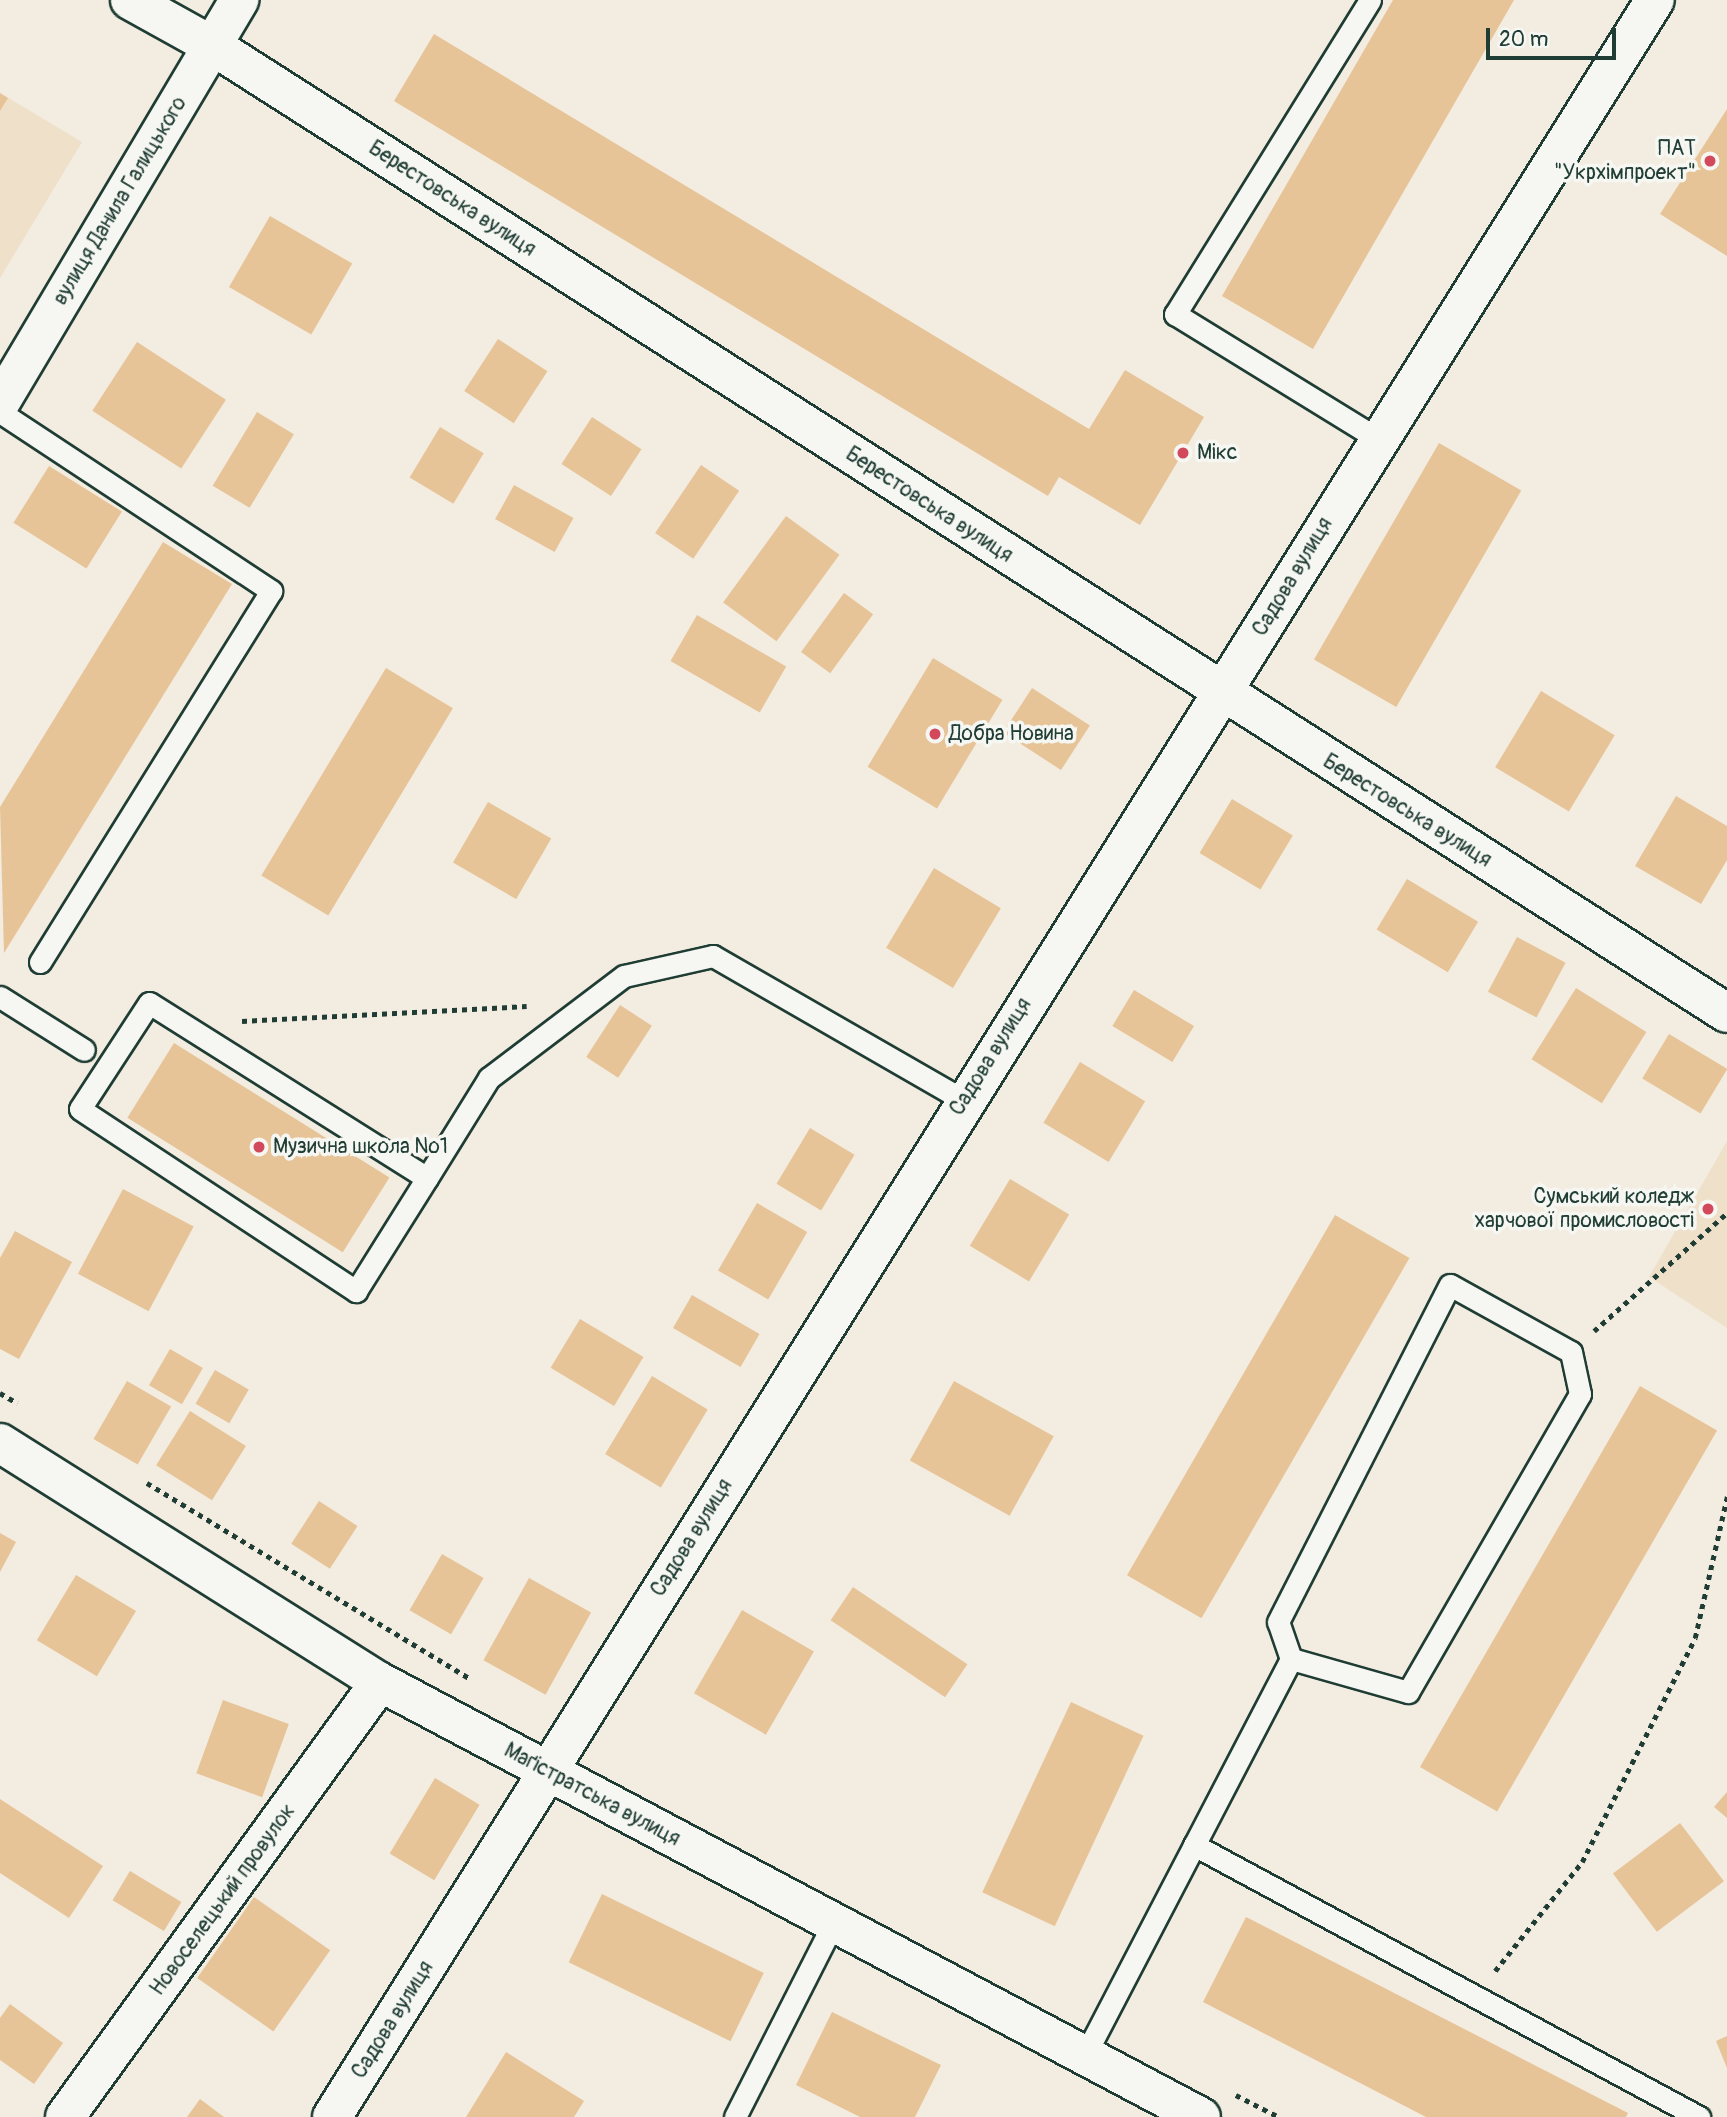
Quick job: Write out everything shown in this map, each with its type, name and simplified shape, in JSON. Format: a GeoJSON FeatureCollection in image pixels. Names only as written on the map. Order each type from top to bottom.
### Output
{"type":"FeatureCollection","features":[{"type":"Feature","properties":{"kind":"street","name":"Берестовська вулиця"},"geometry":{"type":"LineString","coordinates":[[130,0],[213,46],[1220,692],[1727,1013]]}},
{"type":"Feature","properties":{"kind":"street","name":"вулиця Данила Галицького"},"geometry":{"type":"LineString","coordinates":[[0,403],[239,0]]}},
{"type":"Feature","properties":{"kind":"street","name":"Садова вулиця"},"geometry":{"type":"LineString","coordinates":[[332,2117],[963,1100],[1655,0]]}},
{"type":"Feature","properties":{"kind":"street","name":"Маґістратська вулиця"},"geometry":{"type":"LineString","coordinates":[[0,1443],[380,1682],[833,1924],[1086,2053],[1201,2117]]}},
{"type":"Feature","properties":{"kind":"street","name":"Новоселецький провулок"},"geometry":{"type":"LineString","coordinates":[[65,2117],[380,1682]]}},
{"type":"Feature","properties":{"kind":"lane"},"geometry":{"type":"LineString","coordinates":[[1370,0],[1175,314],[1378,439]]}},
{"type":"Feature","properties":{"kind":"lane"},"geometry":{"type":"LineString","coordinates":[[0,412],[271,591],[40,962]]}},
{"type":"Feature","properties":{"kind":"lane"},"geometry":{"type":"LineString","coordinates":[[427,1178],[149,1003],[80,1109],[356,1291],[427,1178],[489,1078],[624,976],[713,956],[963,1100]]}},
{"type":"Feature","properties":{"kind":"lane"},"geometry":{"type":"LineString","coordinates":[[0,997],[84,1050]]}},
{"type":"Feature","properties":{"kind":"lane"},"geometry":{"type":"LineString","coordinates":[[1086,2053],[1292,1659],[1278,1622],[1450,1285],[1571,1352],[1580,1394],[1408,1692],[1292,1659]]}},
{"type":"Feature","properties":{"kind":"lane"},"geometry":{"type":"LineString","coordinates":[[1194,1845],[1699,2117]]}},
{"type":"Feature","properties":{"kind":"lane"},"geometry":{"type":"LineString","coordinates":[[735,2117],[833,1924]]}},
{"type":"Feature","properties":{"kind":"path"},"geometry":{"type":"LineString","coordinates":[[182,1024],[589,1003]]}},
{"type":"Feature","properties":{"kind":"path"},"geometry":{"type":"LineString","coordinates":[[1571,1352],[1727,1213]]}},
{"type":"Feature","properties":{"kind":"path"},"geometry":{"type":"LineString","coordinates":[[0,1393],[24,1407]]}},
{"type":"Feature","properties":{"kind":"path"},"geometry":{"type":"LineString","coordinates":[[142,1479],[473,1681]]}},
{"type":"Feature","properties":{"kind":"path"},"geometry":{"type":"LineString","coordinates":[[1474,1996],[1563,1889],[1594,1837],[1695,1638],[1727,1497]]}},
{"type":"Feature","properties":{"kind":"path"},"geometry":{"type":"LineString","coordinates":[[1231,2092],[1279,2117]]}},
{"type":"Feature","properties":{"kind":"shaded area"},"geometry":{"type":"Polygon","coordinates":[[[0,93],[82,142],[0,278],[0,93]]]}},
{"type":"Feature","properties":{"kind":"shaded area","name":"Сумський коледж харчової промисловості"},"geometry":{"type":"Polygon","coordinates":[[[1727,1141],[1727,1328],[1649,1277],[1727,1141]]]}},
{"type":"Feature","properties":{"kind":"building"},"geometry":{"type":"Polygon","coordinates":[[[1393,0],[1514,0],[1313,349],[1222,296],[1393,0]]]}},
{"type":"Feature","properties":{"kind":"building"},"geometry":{"type":"Polygon","coordinates":[[[434,34],[1089,429],[1125,370],[1204,417],[1140,525],[1059,477],[1048,496],[394,101],[434,34]]]}},
{"type":"Feature","properties":{"kind":"building"},"geometry":{"type":"Polygon","coordinates":[[[0,93],[8,98],[0,111],[0,93]]]}},
{"type":"Feature","properties":{"kind":"building","name":"ПАТ \"Укрхімпроект\""},"geometry":{"type":"Polygon","coordinates":[[[1727,109],[1727,256],[1660,214],[1727,109]]]}},
{"type":"Feature","properties":{"kind":"building"},"geometry":{"type":"Polygon","coordinates":[[[270,216],[352,264],[311,335],[229,287],[270,216]]]}},
{"type":"Feature","properties":{"kind":"building"},"geometry":{"type":"Polygon","coordinates":[[[498,339],[547,371],[514,423],[464,391],[498,339]]]}},
{"type":"Feature","properties":{"kind":"building"},"geometry":{"type":"Polygon","coordinates":[[[137,342],[226,400],[181,469],[92,411],[137,342]]]}},
{"type":"Feature","properties":{"kind":"building"},"geometry":{"type":"Polygon","coordinates":[[[257,412],[294,434],[250,508],[213,486],[257,412]]]}},
{"type":"Feature","properties":{"kind":"building"},"geometry":{"type":"Polygon","coordinates":[[[592,417],[641,449],[611,496],[562,464],[592,417]]]}},
{"type":"Feature","properties":{"kind":"building"},"geometry":{"type":"Polygon","coordinates":[[[440,427],[484,453],[453,504],[410,478],[440,427]]]}},
{"type":"Feature","properties":{"kind":"building"},"geometry":{"type":"Polygon","coordinates":[[[1439,443],[1521,490],[1396,707],[1314,660],[1439,443]]]}},
{"type":"Feature","properties":{"kind":"building"},"geometry":{"type":"Polygon","coordinates":[[[701,465],[739,491],[693,559],[655,533],[701,465]]]}},
{"type":"Feature","properties":{"kind":"building"},"geometry":{"type":"Polygon","coordinates":[[[49,466],[122,512],[86,568],[13,523],[49,466]]]}},
{"type":"Feature","properties":{"kind":"building"},"geometry":{"type":"Polygon","coordinates":[[[514,485],[573,518],[555,552],[495,519],[514,485]]]}},
{"type":"Feature","properties":{"kind":"building"},"geometry":{"type":"Polygon","coordinates":[[[786,516],[839,555],[777,641],[723,603],[786,516]]]}},
{"type":"Feature","properties":{"kind":"building"},"geometry":{"type":"Polygon","coordinates":[[[163,542],[232,584],[4,953],[0,807],[163,542]]]}},
{"type":"Feature","properties":{"kind":"building"},"geometry":{"type":"Polygon","coordinates":[[[844,593],[873,614],[830,673],[801,652],[844,593]]]}},
{"type":"Feature","properties":{"kind":"building"},"geometry":{"type":"Polygon","coordinates":[[[697,615],[786,666],[760,712],[670,661],[697,615]]]}},
{"type":"Feature","properties":{"kind":"building","name":"Добра Новина"},"geometry":{"type":"Polygon","coordinates":[[[933,658],[1002,700],[937,809],[868,767],[933,658]]]}},
{"type":"Feature","properties":{"kind":"building"},"geometry":{"type":"Polygon","coordinates":[[[386,668],[453,708],[328,916],[261,875],[386,668]]]}},
{"type":"Feature","properties":{"kind":"building"},"geometry":{"type":"Polygon","coordinates":[[[1032,688],[1090,726],[1061,770],[1003,732],[1032,688]]]}},
{"type":"Feature","properties":{"kind":"building"},"geometry":{"type":"Polygon","coordinates":[[[1541,691],[1615,735],[1569,812],[1495,767],[1541,691]]]}},
{"type":"Feature","properties":{"kind":"building"},"geometry":{"type":"Polygon","coordinates":[[[1676,796],[1727,826],[1727,860],[1701,904],[1635,866],[1676,796]]]}},
{"type":"Feature","properties":{"kind":"building"},"geometry":{"type":"Polygon","coordinates":[[[1232,799],[1293,836],[1260,890],[1200,853],[1232,799]]]}},
{"type":"Feature","properties":{"kind":"building"},"geometry":{"type":"Polygon","coordinates":[[[488,802],[551,838],[516,899],[453,863],[488,802]]]}},
{"type":"Feature","properties":{"kind":"building"},"geometry":{"type":"Polygon","coordinates":[[[934,868],[1001,908],[953,988],[886,948],[934,868]]]}},
{"type":"Feature","properties":{"kind":"building"},"geometry":{"type":"Polygon","coordinates":[[[1407,879],[1478,922],[1448,972],[1377,930],[1407,879]]]}},
{"type":"Feature","properties":{"kind":"building"},"geometry":{"type":"Polygon","coordinates":[[[1517,937],[1566,963],[1536,1018],[1488,992],[1517,937]]]}},
{"type":"Feature","properties":{"kind":"building"},"geometry":{"type":"Polygon","coordinates":[[[1576,988],[1646,1032],[1602,1103],[1531,1059],[1576,988]]]}},
{"type":"Feature","properties":{"kind":"building"},"geometry":{"type":"Polygon","coordinates":[[[1134,990],[1194,1026],[1172,1062],[1112,1026],[1134,990]]]}},
{"type":"Feature","properties":{"kind":"building"},"geometry":{"type":"Polygon","coordinates":[[[620,1005],[652,1026],[618,1078],[586,1057],[620,1005]]]}},
{"type":"Feature","properties":{"kind":"building"},"geometry":{"type":"Polygon","coordinates":[[[1669,1034],[1727,1069],[1701,1114],[1642,1079],[1669,1034]]]}},
{"type":"Feature","properties":{"kind":"building","name":"Музична школа №1"},"geometry":{"type":"Polygon","coordinates":[[[174,1043],[389,1178],[343,1252],[127,1118],[174,1043]]]}},
{"type":"Feature","properties":{"kind":"building"},"geometry":{"type":"Polygon","coordinates":[[[1080,1062],[1145,1101],[1109,1162],[1043,1123],[1080,1062]]]}},
{"type":"Feature","properties":{"kind":"building"},"geometry":{"type":"Polygon","coordinates":[[[810,1128],[855,1155],[821,1210],[777,1184],[810,1128]]]}},
{"type":"Feature","properties":{"kind":"building"},"geometry":{"type":"Polygon","coordinates":[[[1010,1179],[1069,1215],[1029,1281],[970,1246],[1010,1179]]]}},
{"type":"Feature","properties":{"kind":"building"},"geometry":{"type":"Polygon","coordinates":[[[123,1189],[194,1227],[149,1311],[78,1274],[123,1189]]]}},
{"type":"Feature","properties":{"kind":"building"},"geometry":{"type":"Polygon","coordinates":[[[757,1203],[807,1232],[768,1300],[718,1271],[757,1203]]]}},
{"type":"Feature","properties":{"kind":"building"},"geometry":{"type":"Polygon","coordinates":[[[1335,1215],[1409,1258],[1201,1618],[1127,1575],[1335,1215]]]}},
{"type":"Feature","properties":{"kind":"building"},"geometry":{"type":"Polygon","coordinates":[[[15,1231],[72,1262],[19,1359],[0,1349],[0,1258],[15,1231]]]}},
{"type":"Feature","properties":{"kind":"building"},"geometry":{"type":"Polygon","coordinates":[[[692,1295],[760,1334],[741,1367],[673,1328],[692,1295]]]}},
{"type":"Feature","properties":{"kind":"building"},"geometry":{"type":"Polygon","coordinates":[[[580,1319],[643,1357],[614,1406],[551,1368],[580,1319]]]}},
{"type":"Feature","properties":{"kind":"building"},"geometry":{"type":"Polygon","coordinates":[[[170,1349],[203,1368],[182,1404],[149,1385],[170,1349]]]}},
{"type":"Feature","properties":{"kind":"building"},"geometry":{"type":"Polygon","coordinates":[[[215,1370],[249,1390],[229,1423],[196,1404],[215,1370]]]}},
{"type":"Feature","properties":{"kind":"building"},"geometry":{"type":"Polygon","coordinates":[[[652,1376],[708,1409],[661,1487],[605,1454],[652,1376]]]}},
{"type":"Feature","properties":{"kind":"building"},"geometry":{"type":"Polygon","coordinates":[[[127,1381],[171,1406],[138,1465],[94,1439],[127,1381]]]}},
{"type":"Feature","properties":{"kind":"building"},"geometry":{"type":"Polygon","coordinates":[[[954,1381],[1054,1436],[1010,1516],[910,1461],[954,1381]]]}},
{"type":"Feature","properties":{"kind":"building"},"geometry":{"type":"Polygon","coordinates":[[[1640,1386],[1717,1430],[1497,1812],[1420,1767],[1640,1386]]]}},
{"type":"Feature","properties":{"kind":"building"},"geometry":{"type":"Polygon","coordinates":[[[190,1411],[246,1446],[212,1500],[156,1465],[190,1411]]]}},
{"type":"Feature","properties":{"kind":"building"},"geometry":{"type":"Polygon","coordinates":[[[319,1501],[358,1526],[330,1569],[291,1544],[319,1501]]]}},
{"type":"Feature","properties":{"kind":"building"},"geometry":{"type":"Polygon","coordinates":[[[0,1533],[16,1542],[0,1572],[0,1533]]]}},
{"type":"Feature","properties":{"kind":"building"},"geometry":{"type":"Polygon","coordinates":[[[442,1554],[484,1578],[451,1634],[410,1610],[442,1554]]]}},
{"type":"Feature","properties":{"kind":"building"},"geometry":{"type":"Polygon","coordinates":[[[76,1575],[136,1611],[97,1676],[37,1640],[76,1575]]]}},
{"type":"Feature","properties":{"kind":"building"},"geometry":{"type":"Polygon","coordinates":[[[529,1578],[591,1612],[546,1695],[483,1660],[529,1578]]]}},
{"type":"Feature","properties":{"kind":"building"},"geometry":{"type":"Polygon","coordinates":[[[853,1587],[967,1664],[945,1697],[831,1620],[853,1587]]]}},
{"type":"Feature","properties":{"kind":"building"},"geometry":{"type":"Polygon","coordinates":[[[742,1610],[814,1652],[766,1735],[694,1693],[742,1610]]]}},
{"type":"Feature","properties":{"kind":"building"},"geometry":{"type":"Polygon","coordinates":[[[223,1700],[289,1724],[262,1797],[196,1773],[223,1700]]]}},
{"type":"Feature","properties":{"kind":"building"},"geometry":{"type":"Polygon","coordinates":[[[1071,1702],[1144,1736],[1055,1926],[982,1892],[1071,1702]]]}},
{"type":"Feature","properties":{"kind":"building"},"geometry":{"type":"Polygon","coordinates":[[[435,1778],[480,1805],[434,1880],[390,1853],[435,1778]]]}},
{"type":"Feature","properties":{"kind":"building"},"geometry":{"type":"Polygon","coordinates":[[[1727,1792],[1727,1818],[1714,1807],[1727,1792]]]}},
{"type":"Feature","properties":{"kind":"building"},"geometry":{"type":"Polygon","coordinates":[[[0,1799],[103,1866],[69,1918],[0,1873],[0,1799]]]}},
{"type":"Feature","properties":{"kind":"building"},"geometry":{"type":"Polygon","coordinates":[[[1680,1823],[1724,1881],[1657,1932],[1613,1874],[1680,1823]]]}},
{"type":"Feature","properties":{"kind":"building"},"geometry":{"type":"Polygon","coordinates":[[[130,1871],[181,1902],[164,1931],[112,1900],[130,1871]]]}},
{"type":"Feature","properties":{"kind":"building"},"geometry":{"type":"Polygon","coordinates":[[[602,1894],[764,1973],[730,2041],[569,1962],[602,1894]]]}},
{"type":"Feature","properties":{"kind":"building"},"geometry":{"type":"Polygon","coordinates":[[[254,1897],[330,1950],[273,2031],[197,1978],[254,1897]]]}},
{"type":"Feature","properties":{"kind":"building"},"geometry":{"type":"Polygon","coordinates":[[[1246,1917],[1628,2113],[1626,2117],[1426,2117],[1203,2002],[1246,1917]]]}},
{"type":"Feature","properties":{"kind":"building"},"geometry":{"type":"Polygon","coordinates":[[[10,2004],[63,2043],[34,2084],[0,2060],[0,2018],[10,2004]]]}},
{"type":"Feature","properties":{"kind":"building"},"geometry":{"type":"Polygon","coordinates":[[[832,2012],[941,2065],[915,2117],[860,2117],[796,2085],[832,2012]]]}},
{"type":"Feature","properties":{"kind":"building"},"geometry":{"type":"Polygon","coordinates":[[[1727,2036],[1727,2068],[1716,2041],[1727,2036]]]}},
{"type":"Feature","properties":{"kind":"building"},"geometry":{"type":"Polygon","coordinates":[[[506,2052],[584,2101],[574,2117],[466,2117],[506,2052]]]}},
{"type":"Feature","properties":{"kind":"building"},"geometry":{"type":"Polygon","coordinates":[[[200,2099],[224,2117],[187,2117],[200,2099]]]}},
{"type":"Feature","properties":{"kind":"place","name":"ПАТ \"Укрхімпроект\""},"geometry":{"type":"Point","coordinates":[1710,161]}},
{"type":"Feature","properties":{"kind":"place","name":"Мікс"},"geometry":{"type":"Point","coordinates":[1183,453]}},
{"type":"Feature","properties":{"kind":"place","name":"Добра Новина"},"geometry":{"type":"Point","coordinates":[935,734]}},
{"type":"Feature","properties":{"kind":"place","name":"Музична школа №1"},"geometry":{"type":"Point","coordinates":[259,1147]}},
{"type":"Feature","properties":{"kind":"place","name":"Сумський коледж харчової промисловості"},"geometry":{"type":"Point","coordinates":[1708,1209]}}]}
